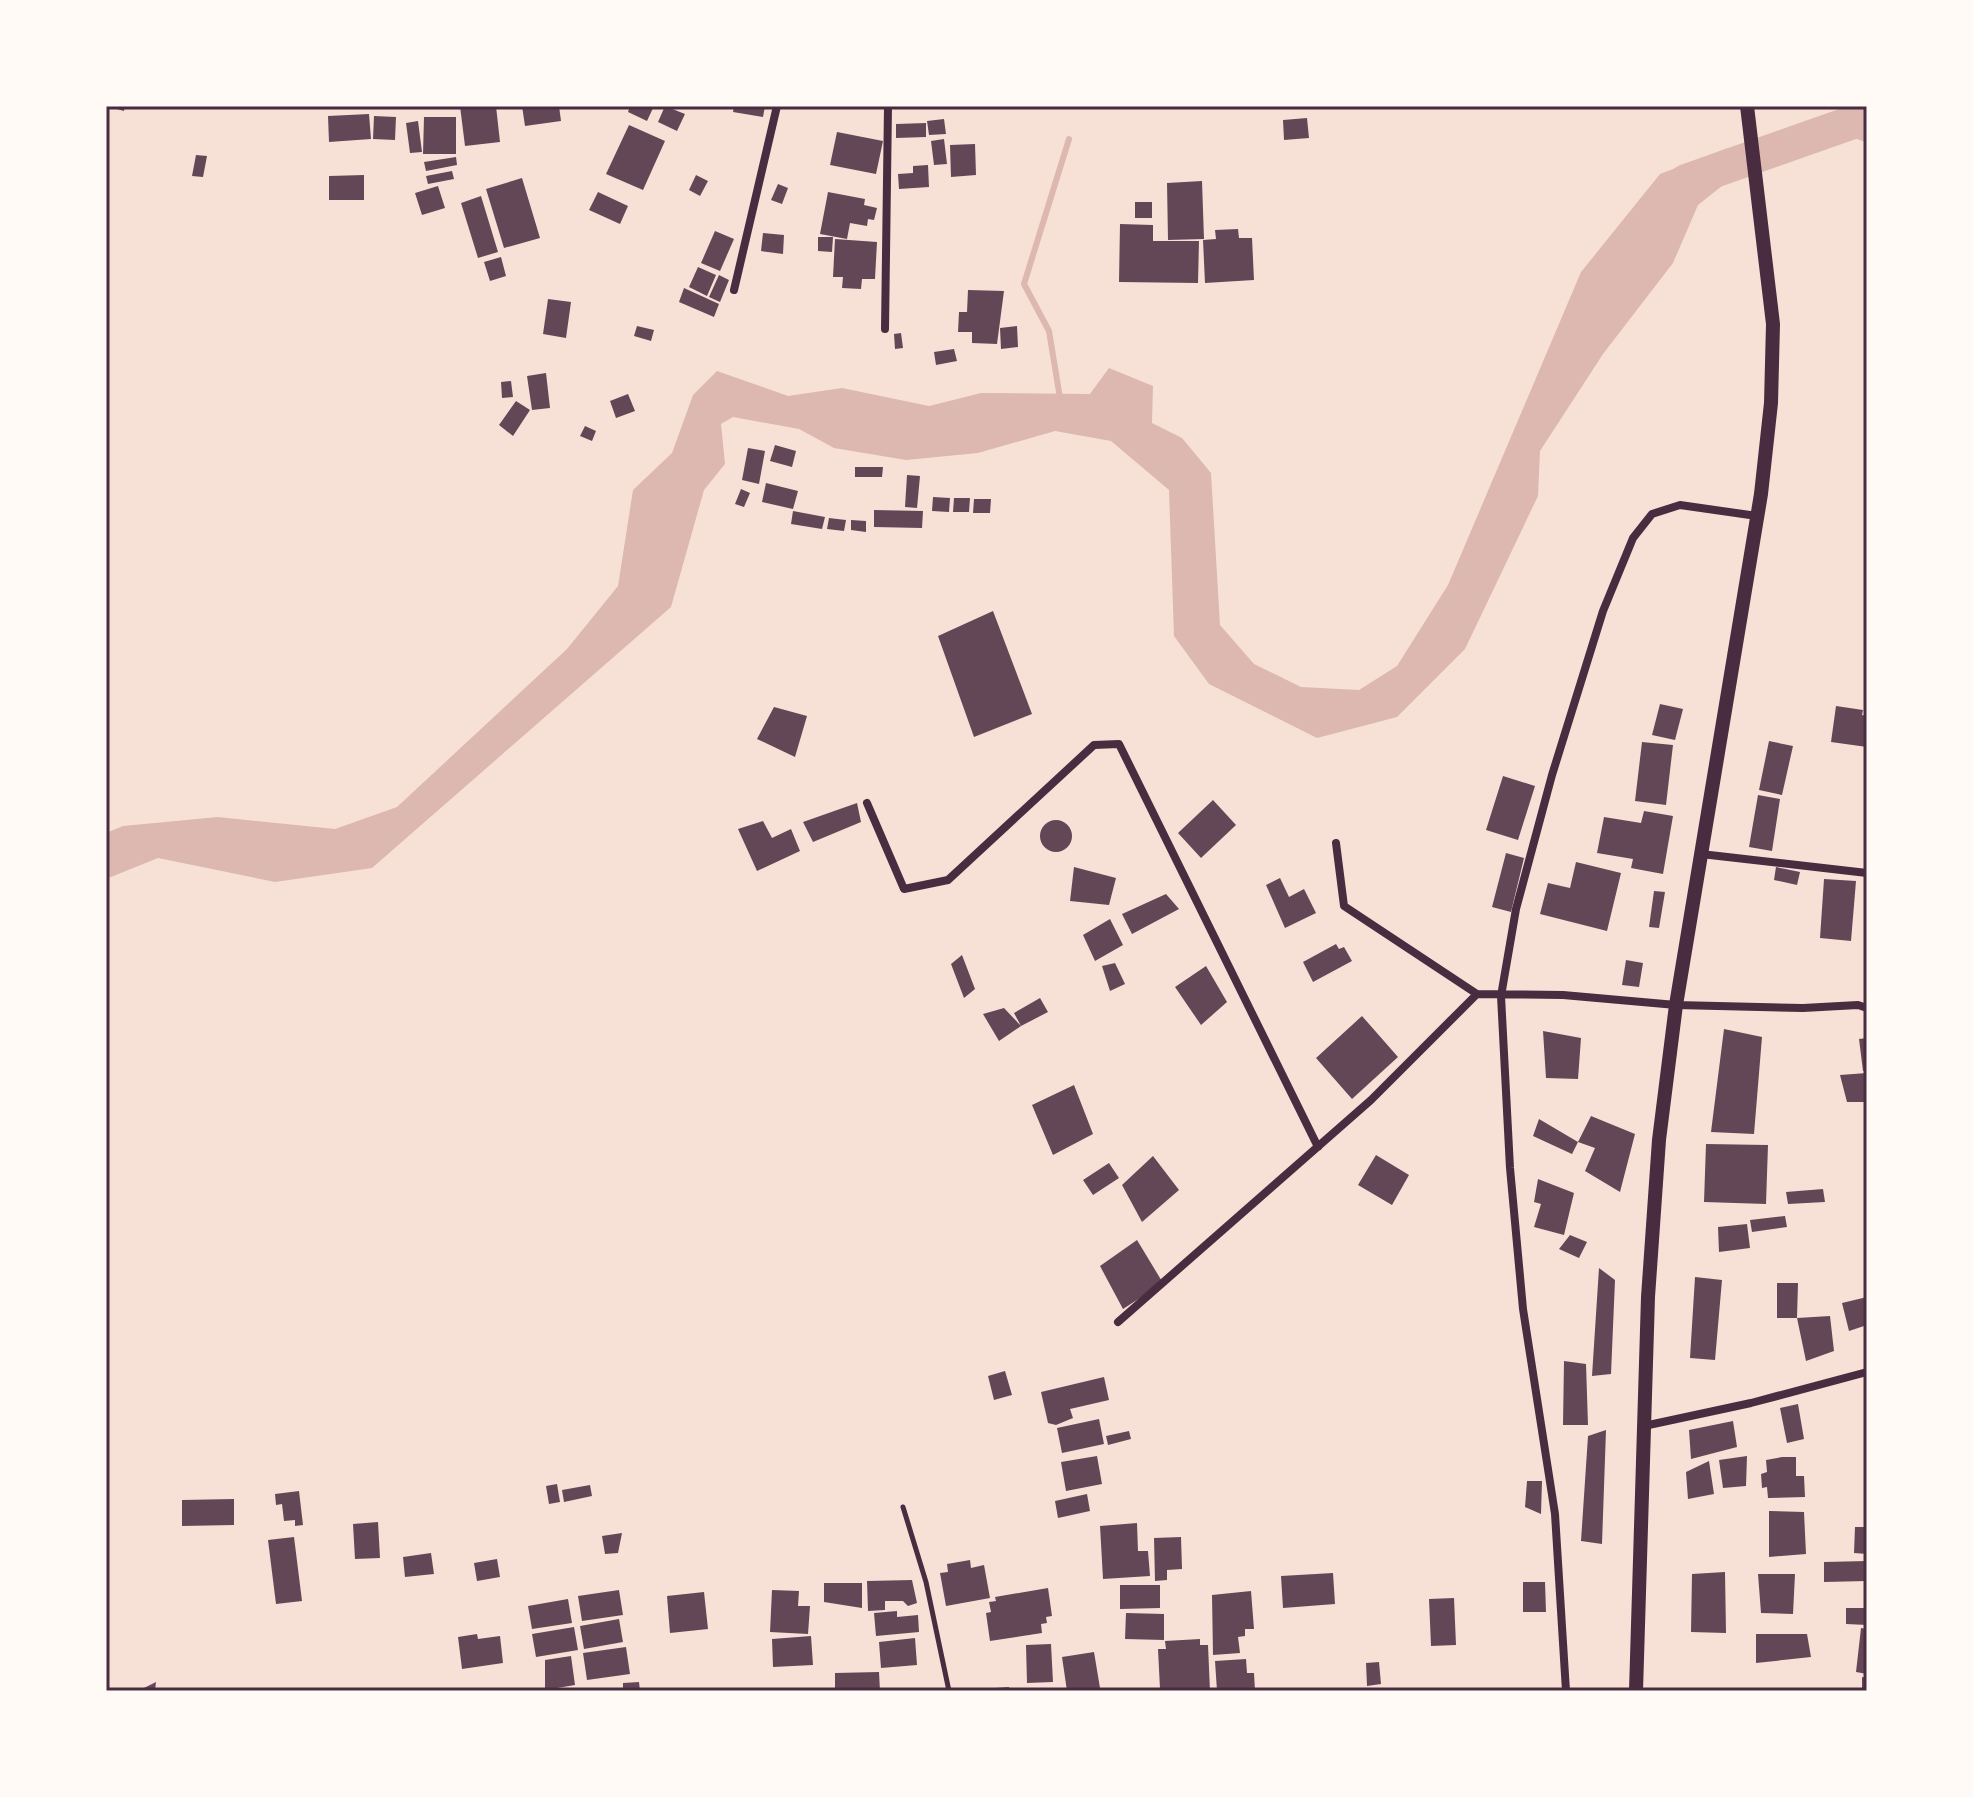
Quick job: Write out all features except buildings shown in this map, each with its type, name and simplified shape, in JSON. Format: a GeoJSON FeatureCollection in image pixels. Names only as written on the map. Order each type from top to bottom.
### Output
{"type":"FeatureCollection","features":[{"type":"Feature","properties":{"kind":"main road"},"geometry":{"type":"LineString","coordinates":[[1636,1691],[1651,1219],[1676,1005],[1757,516],[1774,357],[1747,106]]}},
{"type":"Feature","properties":{"kind":"street"},"geometry":{"type":"LineString","coordinates":[[734,290],[777,106]]}},
{"type":"Feature","properties":{"kind":"street"},"geometry":{"type":"LineString","coordinates":[[885,329],[888,106]]}},
{"type":"Feature","properties":{"kind":"street"},"geometry":{"type":"LineString","coordinates":[[1566,1691],[1555,1514],[1523,1309],[1510,1168],[1501,996],[1516,909],[1552,775],[1603,611],[1633,538],[1652,514],[1680,505],[1757,516]]}},
{"type":"Feature","properties":{"kind":"street"},"geometry":{"type":"LineString","coordinates":[[867,803],[904,889],[948,880],[1094,745],[1119,744],[1318,1147]]}},
{"type":"Feature","properties":{"kind":"street"},"geometry":{"type":"LineString","coordinates":[[1336,843],[1344,906],[1477,994],[1563,995],[1676,1005],[1803,1008],[1858,1005],[1867,1008]]}},
{"type":"Feature","properties":{"kind":"street"},"geometry":{"type":"LineString","coordinates":[[1701,854],[1867,873]]}},
{"type":"Feature","properties":{"kind":"street"},"geometry":{"type":"LineString","coordinates":[[1118,1322],[1371,1100],[1477,994]]}},
{"type":"Feature","properties":{"kind":"street"},"geometry":{"type":"LineString","coordinates":[[1644,1426],[1796,1392],[1867,1372]]}},
{"type":"Feature","properties":{"kind":"lane"},"geometry":{"type":"LineString","coordinates":[[903,1507],[926,1582],[949,1691]]}},
{"type":"Feature","properties":{"kind":"shaded area"},"geometry":{"type":"Polygon","coordinates":[[[1867,111],[1867,143],[1858,139],[1852,115],[1867,111]]]}},
{"type":"Feature","properties":{"kind":"shaded area"},"geometry":{"type":"Polygon","coordinates":[[[1728,148],[1732,178],[1698,205],[1673,263],[1603,354],[1540,451],[1538,496],[1465,649],[1397,717],[1317,738],[1209,684],[1174,636],[1169,490],[1111,441],[1055,431],[978,453],[906,460],[834,448],[799,429],[733,417],[721,424],[725,464],[704,490],[671,607],[372,868],[275,882],[158,858],[106,879],[106,833],[123,826],[218,817],[335,829],[397,807],[567,649],[618,586],[633,490],[672,453],[693,395],[717,371],[788,396],[842,388],[929,406],[981,393],[1090,394],[1109,368],[1153,386],[1152,423],[1182,438],[1211,473],[1220,625],[1254,664],[1301,687],[1359,690],[1397,666],[1448,585],[1581,272],[1660,174],[1728,148]]]}},
{"type":"Feature","properties":{"kind":"waterway"},"geometry":{"type":"LineString","coordinates":[[1686,181],[1856,121],[1867,124]]}},
{"type":"Feature","properties":{"kind":"waterway"},"geometry":{"type":"LineString","coordinates":[[1060,398],[1049,331],[1024,284],[1069,139]]}}]}
